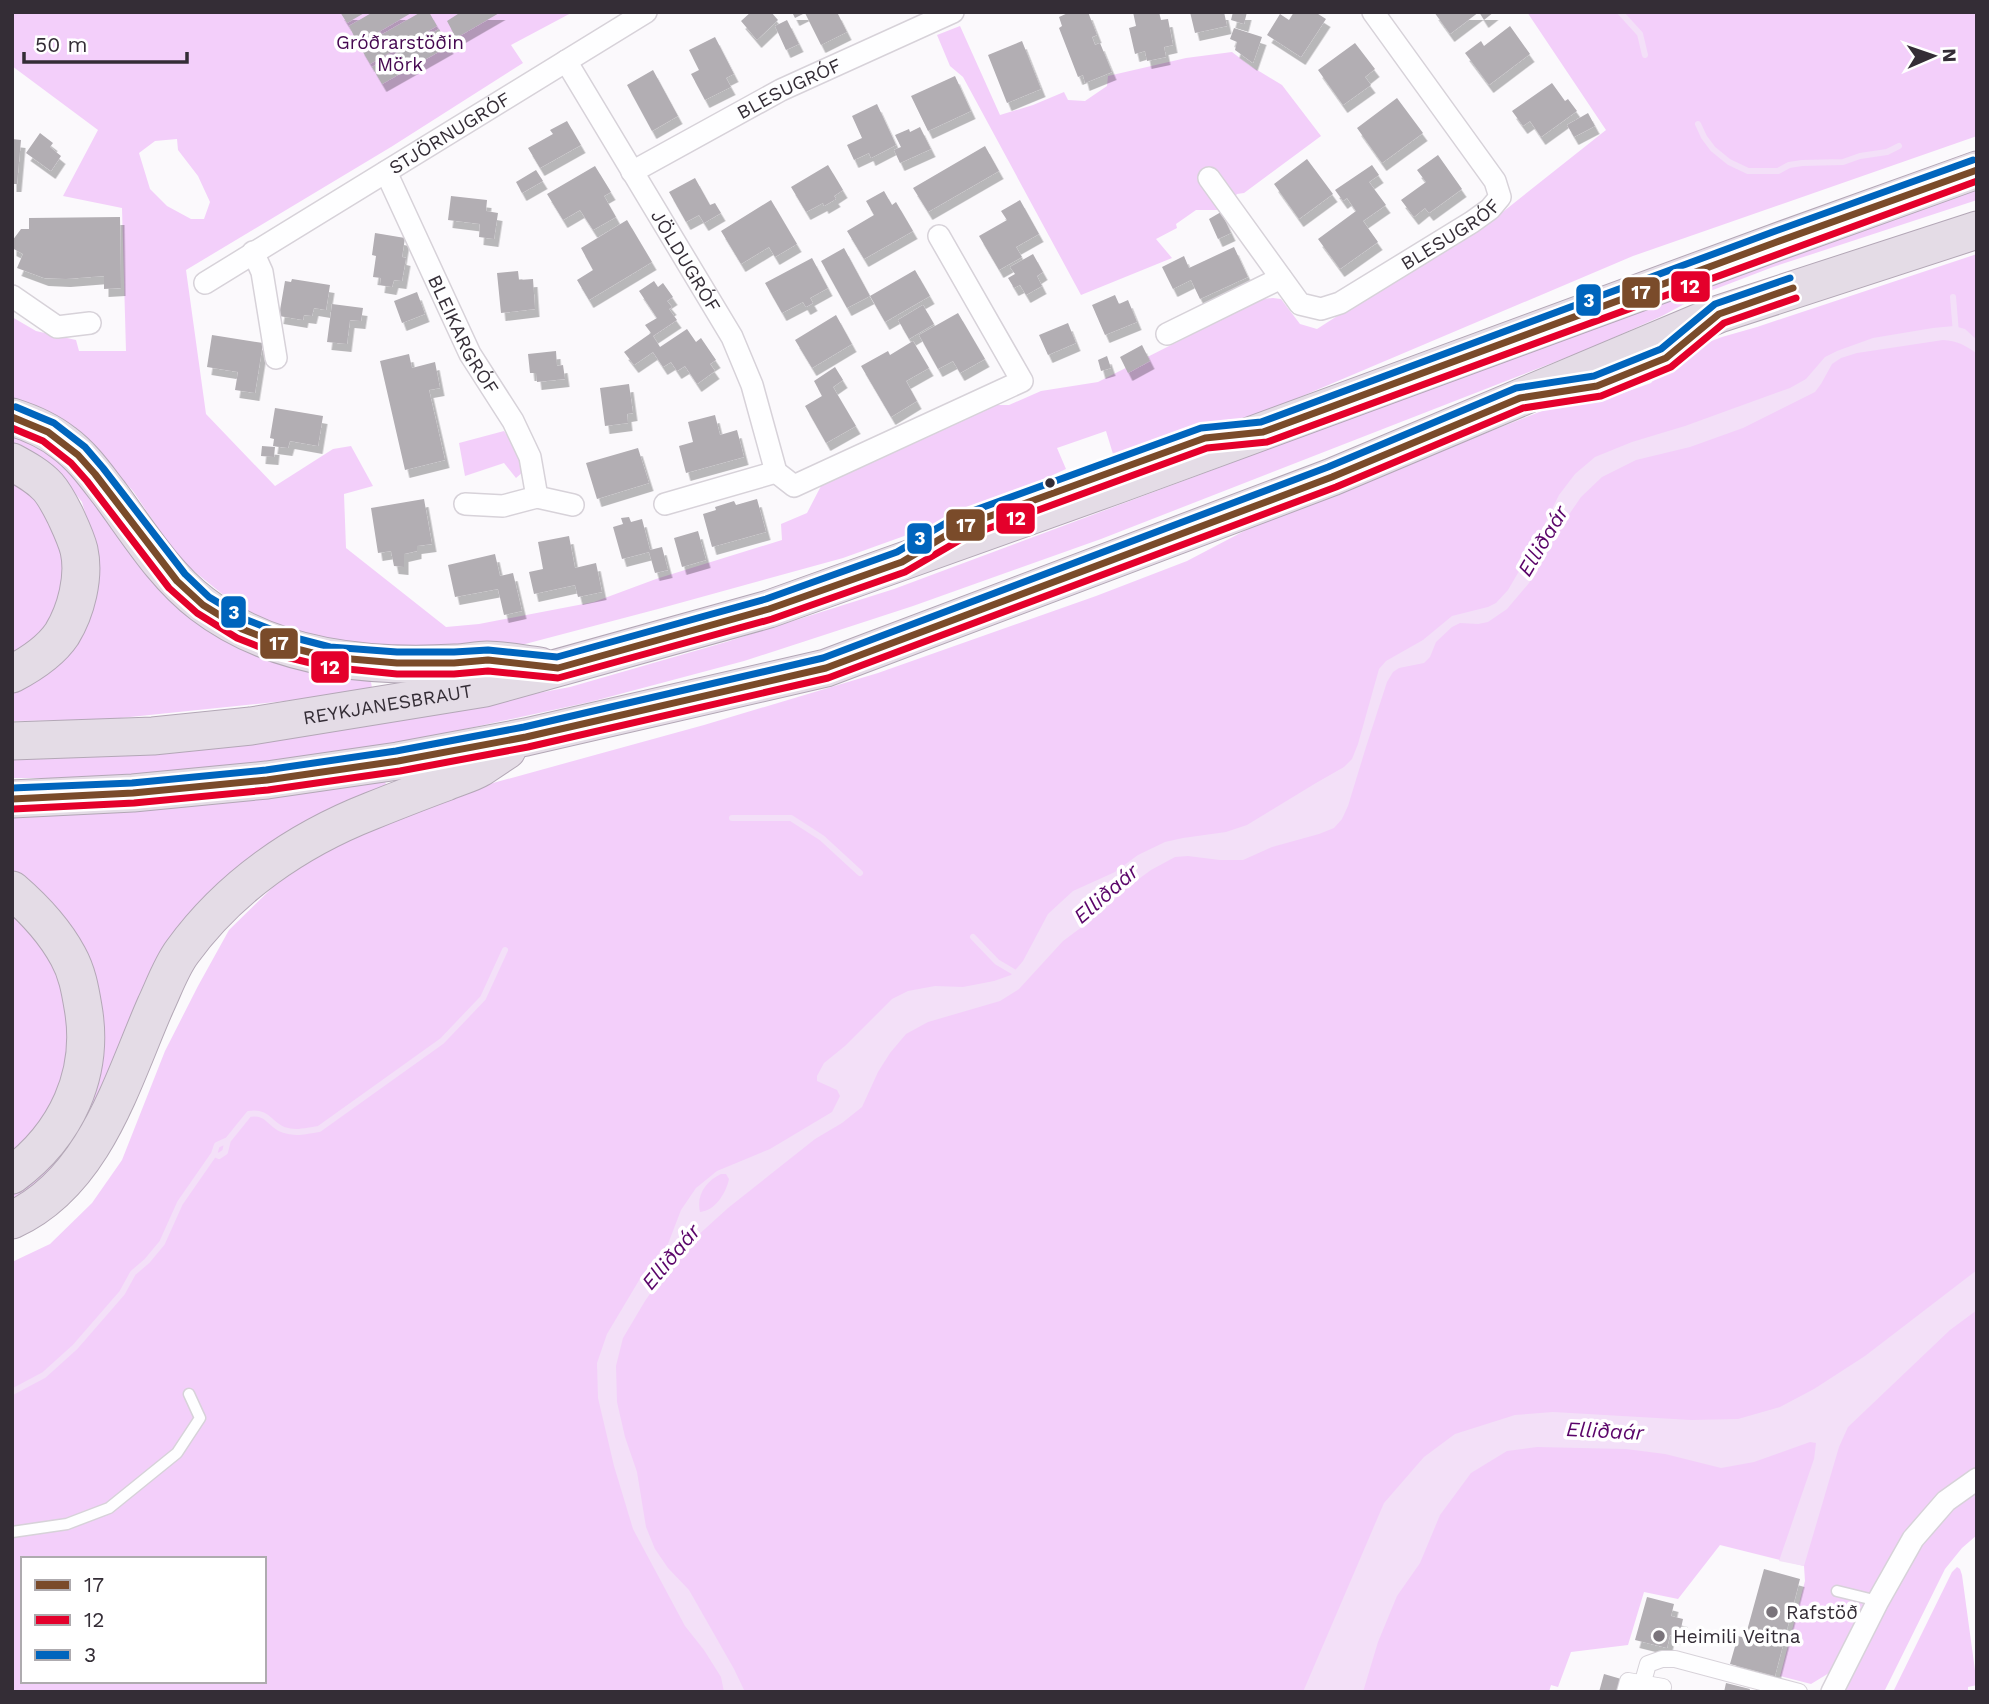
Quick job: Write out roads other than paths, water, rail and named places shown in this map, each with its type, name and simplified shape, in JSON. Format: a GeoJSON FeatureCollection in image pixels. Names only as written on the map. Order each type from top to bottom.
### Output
{"type":"FeatureCollection","features":[{"type":"Feature","properties":{"kind":"highway","name":"REYKJANESBRAUT"},"geometry":{"type":"LineString","coordinates":[[12,741],[153,736],[251,726],[485,688],[769,609],[1263,432],[1977,170]]}},
{"type":"Feature","properties":{"kind":"highway"},"geometry":{"type":"LineString","coordinates":[[12,799],[132,793],[267,780],[398,761],[526,737],[826,668],[1332,477],[1719,314],[1977,230]]}},
{"type":"Feature","properties":{"kind":"highway"},"geometry":{"type":"LineString","coordinates":[[12,416],[48,432],[78,455],[177,581],[203,605],[242,629],[285,646],[328,657],[397,663],[488,660],[558,668]]}},
{"type":"Feature","properties":{"kind":"highway"},"geometry":{"type":"LineString","coordinates":[[12,462],[30,472],[48,488],[59,503],[79,551],[80,572],[72,614],[61,635],[45,653],[12,674]]}},
{"type":"Feature","properties":{"kind":"highway"},"geometry":{"type":"LineString","coordinates":[[12,1220],[61,1185],[90,1150],[105,1123],[180,955],[205,922],[239,889],[274,862],[325,833],[368,812],[478,769],[526,737]]}},
{"type":"Feature","properties":{"kind":"highway"},"geometry":{"type":"LineString","coordinates":[[12,890],[34,909],[68,957],[79,982],[85,1016],[86,1048],[81,1080],[71,1107],[59,1128],[46,1145],[12,1175]]}},
{"type":"Feature","properties":{"kind":"street","name":"STJÖRNUGRÓF"},"geometry":{"type":"LineString","coordinates":[[205,283],[646,12]]}},
{"type":"Feature","properties":{"kind":"street","name":"BLESUGRÓF"},"geometry":{"type":"LineString","coordinates":[[632,172],[781,90],[953,12]]}},
{"type":"Feature","properties":{"kind":"street","name":"BLESUGRÓF"},"geometry":{"type":"LineString","coordinates":[[1209,178],[1300,304],[1321,309],[1340,303],[1490,209],[1500,197],[1495,181],[1373,12]]}},
{"type":"Feature","properties":{"kind":"street","name":"JÖLDUGRÓF"},"geometry":{"type":"LineString","coordinates":[[566,61],[732,337],[751,385],[776,472]]}},
{"type":"Feature","properties":{"kind":"street","name":"BLEIKARGRÓF"},"geometry":{"type":"LineString","coordinates":[[386,172],[470,354],[513,421],[530,457],[537,497]]}},
{"type":"Feature","properties":{"kind":"street"},"geometry":{"type":"LineString","coordinates":[[665,503],[776,472],[794,486],[1021,381],[939,236]]}},
{"type":"Feature","properties":{"kind":"street"},"geometry":{"type":"LineString","coordinates":[[253,252],[262,272],[276,358]]}},
{"type":"Feature","properties":{"kind":"street"},"geometry":{"type":"LineString","coordinates":[[1167,334],[1281,278]]}},
{"type":"Feature","properties":{"kind":"street"},"geometry":{"type":"LineString","coordinates":[[12,296],[57,327],[90,323]]}},
{"type":"Feature","properties":{"kind":"street"},"geometry":{"type":"LineString","coordinates":[[466,504],[503,506],[537,497],[573,505]]}},
{"type":"Feature","properties":{"kind":"street"},"geometry":{"type":"LineString","coordinates":[[1832,1692],[1913,1539],[1945,1501],[1977,1479]]}},
{"type":"Feature","properties":{"kind":"street"},"geometry":{"type":"LineString","coordinates":[[1641,1687],[1648,1664],[1662,1659],[1675,1659],[1799,1692]]}},
{"type":"Feature","properties":{"kind":"street"},"geometry":{"type":"LineString","coordinates":[[1625,1692],[1628,1681],[1641,1687],[1663,1687],[1662,1692]]}},
{"type":"Feature","properties":{"kind":"lane"},"geometry":{"type":"LineString","coordinates":[[12,1532],[67,1524],[109,1508],[177,1453],[200,1418],[189,1394]]}},
{"type":"Feature","properties":{"kind":"lane"},"geometry":{"type":"LineString","coordinates":[[1837,1591],[1878,1601]]}},
{"type":"Feature","properties":{"kind":"water","name":"Elliðaár"},"geometry":{"type":"Polygon","coordinates":[[[1954,326],[1965,329],[1977,340],[1977,354],[1961,344],[1943,340],[1857,353],[1841,358],[1832,364],[1815,392],[1743,428],[1690,447],[1636,460],[1602,477],[1581,497],[1557,532],[1529,583],[1507,609],[1488,622],[1460,623],[1452,627],[1436,642],[1430,657],[1424,663],[1399,668],[1393,672],[1387,682],[1348,806],[1334,828],[1272,847],[1243,860],[1175,857],[1151,870],[1063,941],[1019,989],[1000,1001],[928,1022],[906,1034],[878,1072],[862,1107],[815,1139],[728,1208],[696,1237],[668,1268],[623,1338],[616,1366],[617,1402],[637,1472],[646,1527],[655,1549],[668,1568],[689,1590],[745,1692],[724,1692],[721,1677],[685,1626],[633,1529],[598,1398],[597,1363],[607,1334],[641,1277],[668,1244],[681,1210],[696,1188],[717,1171],[770,1149],[832,1112],[840,1096],[837,1090],[817,1081],[817,1076],[824,1063],[892,999],[908,991],[935,986],[963,987],[1011,975],[1023,961],[1048,914],[1073,891],[1115,872],[1138,855],[1165,842],[1226,832],[1247,825],[1344,767],[1352,759],[1358,744],[1379,669],[1386,661],[1423,640],[1452,616],[1496,603],[1508,590],[1535,544],[1559,495],[1575,474],[1595,457],[1790,388],[1806,379],[1825,357],[1837,351],[1873,338],[1954,326]],[[726,1174],[716,1177],[703,1189],[699,1200],[700,1212],[715,1205],[722,1195],[729,1179],[726,1174]]]}},
{"type":"Feature","properties":{"kind":"water","name":"Elliðaár"},"geometry":{"type":"Polygon","coordinates":[[[1977,1270],[1977,1310],[1950,1330],[1848,1427],[1839,1447],[1804,1566],[1779,1561],[1814,1459],[1816,1443],[1810,1442],[1754,1462],[1721,1468],[1665,1454],[1626,1449],[1537,1447],[1507,1451],[1471,1473],[1440,1515],[1420,1563],[1397,1596],[1378,1642],[1363,1692],[1303,1692],[1384,1503],[1424,1457],[1455,1434],[1515,1415],[1553,1412],[1691,1420],[1738,1419],[1780,1407],[1865,1356],[1977,1270]]]}},
{"type":"Feature","properties":{"kind":"waterway"},"geometry":{"type":"LineString","coordinates":[[1620,12],[1640,34],[1645,55]]}},
{"type":"Feature","properties":{"kind":"waterway"},"geometry":{"type":"LineString","coordinates":[[1698,124],[1713,149],[1729,162],[1748,171],[1778,171],[1789,165],[1802,163],[1843,162],[1887,152],[1899,146]]}},
{"type":"Feature","properties":{"kind":"waterway"},"geometry":{"type":"LineString","coordinates":[[1953,297],[1956,333]]}},
{"type":"Feature","properties":{"kind":"waterway"},"geometry":{"type":"LineString","coordinates":[[732,818],[791,818],[822,838],[860,873]]}},
{"type":"Feature","properties":{"kind":"waterway"},"geometry":{"type":"LineString","coordinates":[[973,937],[997,962],[1019,975]]}},
{"type":"Feature","properties":{"kind":"waterway"},"geometry":{"type":"LineString","coordinates":[[12,1392],[44,1375],[75,1347],[122,1293],[133,1273],[162,1243],[180,1203],[214,1154],[219,1156],[225,1152],[228,1140],[249,1114],[265,1116],[279,1128],[288,1131],[319,1129],[442,1041],[483,998],[505,950]]}},
{"type":"Feature","properties":{"kind":"waterway"},"geometry":{"type":"LineString","coordinates":[[214,1154],[217,1145],[228,1140]]}},
{"type":"Feature","properties":{"kind":"place","name":"Rafstöð"},"geometry":{"type":"Point","coordinates":[1772,1612]}},
{"type":"Feature","properties":{"kind":"place","name":"Heimili Veitna"},"geometry":{"type":"Point","coordinates":[1659,1636]}},
{"type":"Feature","properties":{"kind":"park label","name":"Gróðrarstöðin Mörk"},"geometry":{"type":"Point","coordinates":[400,53]}}]}
